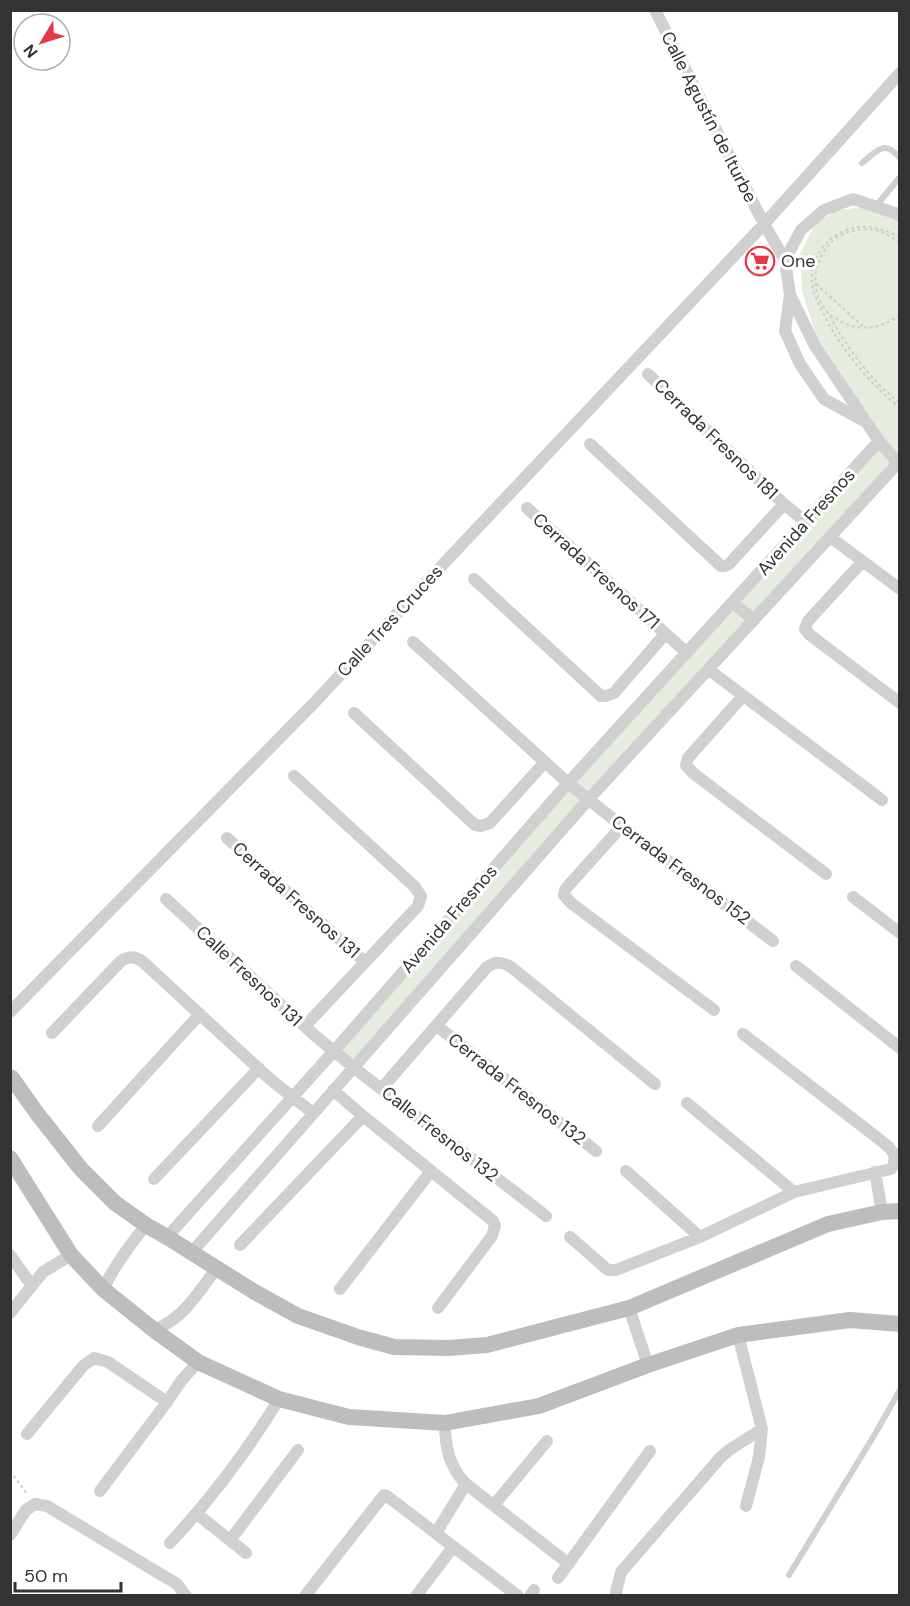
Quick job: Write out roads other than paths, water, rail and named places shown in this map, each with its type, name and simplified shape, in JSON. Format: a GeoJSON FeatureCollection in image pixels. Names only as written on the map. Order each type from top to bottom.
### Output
{"type":"FeatureCollection","features":[{"type":"Feature","properties":{"kind":"main road"},"geometry":{"type":"LineString","coordinates":[[11,1078],[81,1169],[115,1203],[146,1226],[298,1316],[394,1347],[449,1348],[487,1345],[629,1308],[828,1224],[882,1212],[900,1211]]}},
{"type":"Feature","properties":{"kind":"main road"},"geometry":{"type":"LineString","coordinates":[[10,1158],[71,1255],[103,1289],[154,1330],[198,1362],[279,1399],[349,1417],[445,1423],[539,1406],[648,1365],[738,1335],[850,1320],[900,1324]]}},
{"type":"Feature","properties":{"kind":"street","name":"Calle Agustín de Iturbe"},"geometry":{"type":"LineString","coordinates":[[655,10],[764,224],[785,260]]}},
{"type":"Feature","properties":{"kind":"street","name":"Calle Tres Cruces"},"geometry":{"type":"LineString","coordinates":[[10,1012],[315,702],[764,224],[900,73]]}},
{"type":"Feature","properties":{"kind":"street"},"geometry":{"type":"LineString","coordinates":[[866,422],[824,399],[800,364],[785,331],[790,295],[785,260],[801,230],[824,210],[853,199],[900,216]]}},
{"type":"Feature","properties":{"kind":"street"},"geometry":{"type":"LineString","coordinates":[[790,295],[815,346],[879,441],[899,464]]}},
{"type":"Feature","properties":{"kind":"street","name":"Cerrada Fresnos 181"},"geometry":{"type":"LineString","coordinates":[[648,374],[784,504],[806,522]]}},
{"type":"Feature","properties":{"kind":"street","name":"Avenida Fresnos"},"geometry":{"type":"LineString","coordinates":[[167,1237],[334,1051],[568,783],[879,441]]}},
{"type":"Feature","properties":{"kind":"street","name":"Cerrada Fresnos 181"},"geometry":{"type":"LineString","coordinates":[[590,444],[721,566],[729,564],[784,504]]}},
{"type":"Feature","properties":{"kind":"street","name":"Avenida Fresnos"},"geometry":{"type":"LineString","coordinates":[[192,1252],[588,800],[899,464]]}},
{"type":"Feature","properties":{"kind":"street","name":"Cerrada Fresnos 171"},"geometry":{"type":"LineString","coordinates":[[527,508],[687,653]]}},
{"type":"Feature","properties":{"kind":"street"},"geometry":{"type":"LineString","coordinates":[[830,537],[900,590]]}},
{"type":"Feature","properties":{"kind":"street"},"geometry":{"type":"LineString","coordinates":[[862,562],[807,621],[805,629],[810,636],[900,703]]}},
{"type":"Feature","properties":{"kind":"street","name":"Cerrada Fresnos 171"},"geometry":{"type":"LineString","coordinates":[[474,579],[601,696],[614,693],[665,634]]}},
{"type":"Feature","properties":{"kind":"street"},"geometry":{"type":"LineString","coordinates":[[733,603],[754,620]]}},
{"type":"Feature","properties":{"kind":"street","name":"Cerrada Fresnos 152"},"geometry":{"type":"LineString","coordinates":[[413,642],[588,800],[773,940]]}},
{"type":"Feature","properties":{"kind":"street"},"geometry":{"type":"LineString","coordinates":[[708,669],[882,800]]}},
{"type":"Feature","properties":{"kind":"street"},"geometry":{"type":"LineString","coordinates":[[743,696],[688,758],[686,765],[826,874]]}},
{"type":"Feature","properties":{"kind":"street"},"geometry":{"type":"LineString","coordinates":[[354,713],[471,822],[481,826],[490,823],[545,762]]}},
{"type":"Feature","properties":{"kind":"street","name":"Cerrada Fresnos 131"},"geometry":{"type":"LineString","coordinates":[[294,776],[419,892],[420,896],[418,906],[305,1026]]}},
{"type":"Feature","properties":{"kind":"street"},"geometry":{"type":"LineString","coordinates":[[622,826],[568,886],[564,895],[571,903],[714,1010]]}},
{"type":"Feature","properties":{"kind":"street","name":"Cerrada Fresnos 131"},"geometry":{"type":"LineString","coordinates":[[227,838],[365,962]]}},
{"type":"Feature","properties":{"kind":"street"},"geometry":{"type":"LineString","coordinates":[[853,897],[900,933]]}},
{"type":"Feature","properties":{"kind":"street","name":"Calle Fresnos 131"},"geometry":{"type":"LineString","coordinates":[[166,899],[334,1051]]}},
{"type":"Feature","properties":{"kind":"street"},"geometry":{"type":"LineString","coordinates":[[52,1033],[121,961],[131,956],[142,961],[259,1068],[313,1113]]}},
{"type":"Feature","properties":{"kind":"street","name":"Cerrada Fresnos 132"},"geometry":{"type":"LineString","coordinates":[[382,1088],[487,967],[497,962],[511,967],[655,1084]]}},
{"type":"Feature","properties":{"kind":"street"},"geometry":{"type":"LineString","coordinates":[[796,966],[900,1048]]}},
{"type":"Feature","properties":{"kind":"street"},"geometry":{"type":"LineString","coordinates":[[98,1126],[200,1014]]}},
{"type":"Feature","properties":{"kind":"street","name":"Cerrada Fresnos 132"},"geometry":{"type":"LineString","coordinates":[[437,1026],[596,1151]]}},
{"type":"Feature","properties":{"kind":"street"},"geometry":{"type":"LineString","coordinates":[[570,1237],[604,1267],[616,1270],[700,1237],[794,1192],[891,1169],[896,1157],[891,1149],[742,1034]]}},
{"type":"Feature","properties":{"kind":"street","name":"Calle Fresnos 132"},"geometry":{"type":"LineString","coordinates":[[334,1051],[546,1216]]}},
{"type":"Feature","properties":{"kind":"street"},"geometry":{"type":"LineString","coordinates":[[154,1179],[259,1068]]}},
{"type":"Feature","properties":{"kind":"street"},"geometry":{"type":"LineString","coordinates":[[333,1090],[489,1217],[495,1226],[492,1236],[438,1308]]}},
{"type":"Feature","properties":{"kind":"street"},"geometry":{"type":"LineString","coordinates":[[687,1103],[794,1192]]}},
{"type":"Feature","properties":{"kind":"street"},"geometry":{"type":"LineString","coordinates":[[240,1245],[363,1116]]}},
{"type":"Feature","properties":{"kind":"street"},"geometry":{"type":"LineString","coordinates":[[340,1289],[431,1171]]}},
{"type":"Feature","properties":{"kind":"street"},"geometry":{"type":"LineString","coordinates":[[626,1171],[700,1237]]}},
{"type":"Feature","properties":{"kind":"street"},"geometry":{"type":"LineString","coordinates":[[875,1172],[882,1212]]}},
{"type":"Feature","properties":{"kind":"street"},"geometry":{"type":"LineString","coordinates":[[103,1289],[128,1247],[146,1226]]}},
{"type":"Feature","properties":{"kind":"street"},"geometry":{"type":"LineString","coordinates":[[10,1255],[32,1286]]}},
{"type":"Feature","properties":{"kind":"street"},"geometry":{"type":"LineString","coordinates":[[10,1313],[43,1272],[71,1255]]}},
{"type":"Feature","properties":{"kind":"street"},"geometry":{"type":"LineString","coordinates":[[154,1330],[167,1325],[180,1315],[216,1269]]}},
{"type":"Feature","properties":{"kind":"street"},"geometry":{"type":"LineString","coordinates":[[629,1308],[648,1365]]}},
{"type":"Feature","properties":{"kind":"street"},"geometry":{"type":"LineString","coordinates":[[738,1335],[762,1429],[759,1457],[746,1506]]}},
{"type":"Feature","properties":{"kind":"street"},"geometry":{"type":"LineString","coordinates":[[27,1434],[83,1366],[94,1358],[108,1362],[167,1402]]}},
{"type":"Feature","properties":{"kind":"street"},"geometry":{"type":"LineString","coordinates":[[99,1491],[181,1381],[198,1362]]}},
{"type":"Feature","properties":{"kind":"street"},"geometry":{"type":"LineString","coordinates":[[170,1543],[197,1514],[261,1429],[279,1399]]}},
{"type":"Feature","properties":{"kind":"street"},"geometry":{"type":"LineString","coordinates":[[445,1423],[445,1442],[452,1466],[458,1476],[569,1564]]}},
{"type":"Feature","properties":{"kind":"street"},"geometry":{"type":"LineString","coordinates":[[617,1596],[621,1572],[720,1458],[762,1429]]}},
{"type":"Feature","properties":{"kind":"street"},"geometry":{"type":"LineString","coordinates":[[494,1505],[547,1441]]}},
{"type":"Feature","properties":{"kind":"street"},"geometry":{"type":"LineString","coordinates":[[231,1539],[298,1450]]}},
{"type":"Feature","properties":{"kind":"street"},"geometry":{"type":"LineString","coordinates":[[558,1578],[650,1451]]}},
{"type":"Feature","properties":{"kind":"street"},"geometry":{"type":"LineString","coordinates":[[436,1533],[466,1484]]}},
{"type":"Feature","properties":{"kind":"street"},"geometry":{"type":"LineString","coordinates":[[305,1596],[384,1496],[518,1596]]}},
{"type":"Feature","properties":{"kind":"street"},"geometry":{"type":"LineString","coordinates":[[10,1535],[27,1510],[36,1504],[47,1506],[177,1584],[186,1596]]}},
{"type":"Feature","properties":{"kind":"street"},"geometry":{"type":"LineString","coordinates":[[197,1514],[246,1553]]}},
{"type":"Feature","properties":{"kind":"street"},"geometry":{"type":"LineString","coordinates":[[416,1596],[453,1547]]}},
{"type":"Feature","properties":{"kind":"lane"},"geometry":{"type":"LineString","coordinates":[[862,163],[880,148],[887,147],[900,158]]}},
{"type":"Feature","properties":{"kind":"lane"},"geometry":{"type":"LineString","coordinates":[[875,206],[900,177]]}},
{"type":"Feature","properties":{"kind":"lane"},"geometry":{"type":"LineString","coordinates":[[789,1575],[900,1390]]}},
{"type":"Feature","properties":{"kind":"place","name":"One"},"geometry":{"type":"Point","coordinates":[760,261]}}]}
